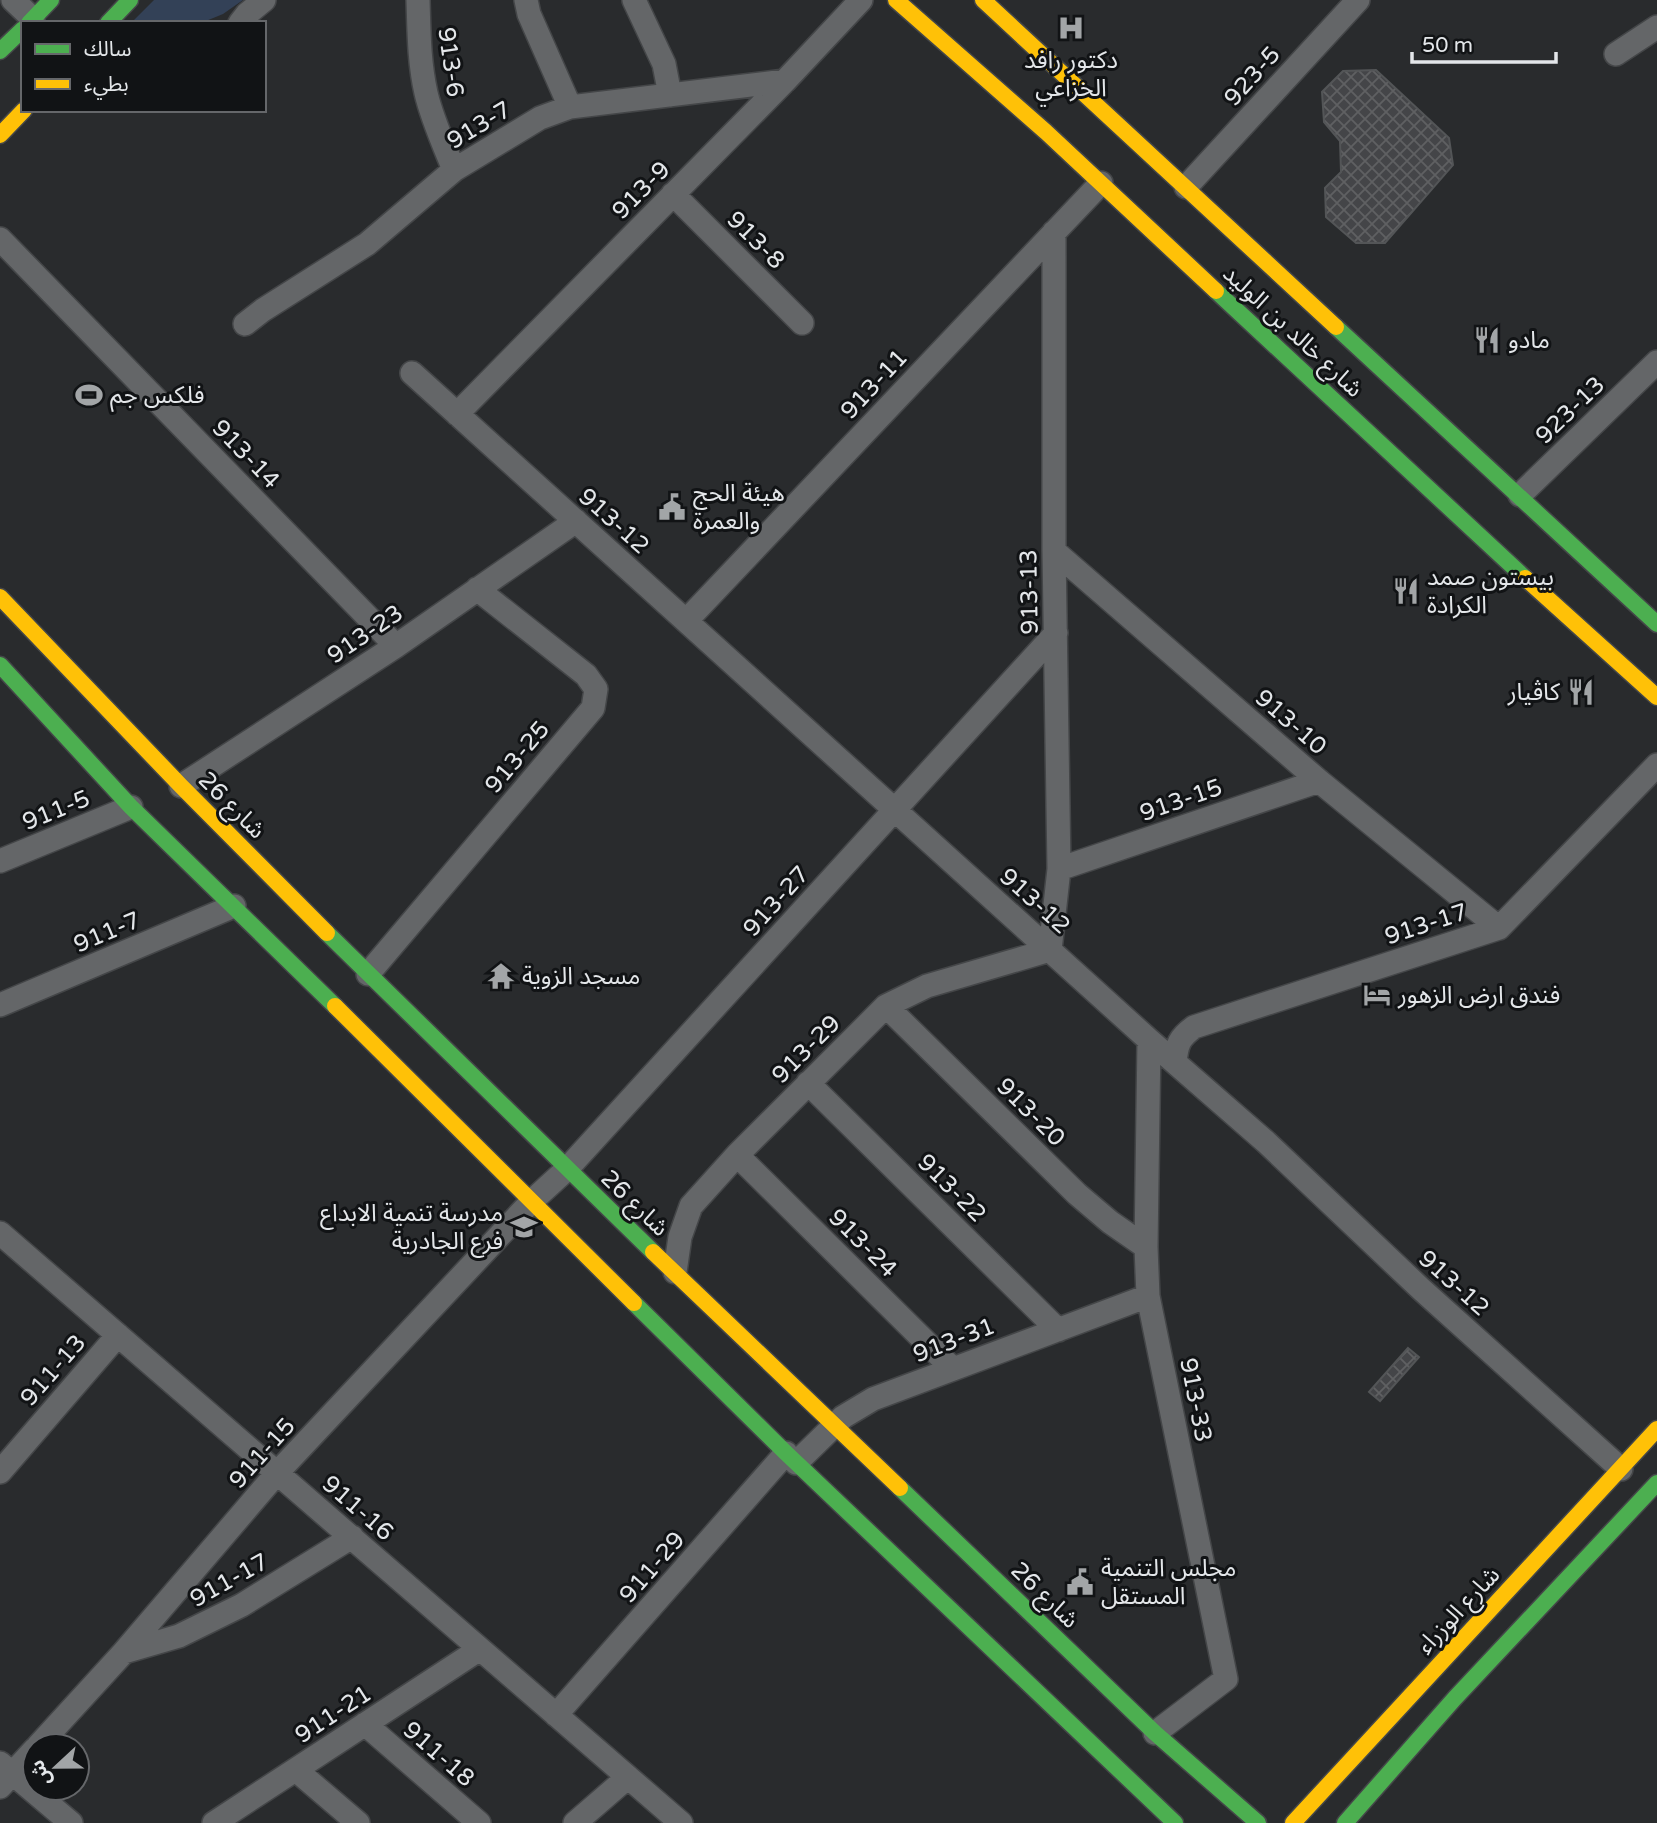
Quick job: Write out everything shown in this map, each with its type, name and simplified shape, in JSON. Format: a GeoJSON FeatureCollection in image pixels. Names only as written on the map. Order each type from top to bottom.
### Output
{"type":"FeatureCollection","features":[{"type":"Feature","properties":{"kind":"street"},"geometry":{"type":"LineString","coordinates":[[13,0],[27,21]]}},
{"type":"Feature","properties":{"kind":"street"},"geometry":{"type":"LineString","coordinates":[[30,21],[51,0]]}},
{"type":"Feature","properties":{"kind":"street"},"geometry":{"type":"LineString","coordinates":[[110,21],[130,0]]}},
{"type":"Feature","properties":{"kind":"street"},"geometry":{"type":"LineString","coordinates":[[242,21],[264,0]]}},
{"type":"Feature","properties":{"kind":"street","name":"913-6"},"geometry":{"type":"LineString","coordinates":[[418,0],[421,66],[426,94],[438,133],[454,170]]}},
{"type":"Feature","properties":{"kind":"street"},"geometry":{"type":"LineString","coordinates":[[526,0],[529,13],[570,107]]}},
{"type":"Feature","properties":{"kind":"street"},"geometry":{"type":"LineString","coordinates":[[634,0],[664,64],[670,95]]}},
{"type":"Feature","properties":{"kind":"street","name":"913-9"},"geometry":{"type":"LineString","coordinates":[[457,414],[785,81],[861,0]]}},
{"type":"Feature","properties":{"kind":"street","name":"شارع خالد بن الوليد"},"geometry":{"type":"LineString","coordinates":[[896,0],[1046,132],[1508,563],[1657,697]]}},
{"type":"Feature","properties":{"kind":"street","name":"شارع خالد بن الوليد"},"geometry":{"type":"LineString","coordinates":[[983,0],[1657,624]]}},
{"type":"Feature","properties":{"kind":"street","name":"923-5"},"geometry":{"type":"LineString","coordinates":[[1186,187],[1358,0]]}},
{"type":"Feature","properties":{"kind":"street"},"geometry":{"type":"LineString","coordinates":[[1616,54],[1657,27]]}},
{"type":"Feature","properties":{"kind":"street"},"geometry":{"type":"LineString","coordinates":[[0,51],[21,30]]}},
{"type":"Feature","properties":{"kind":"street","name":"913-7"},"geometry":{"type":"LineString","coordinates":[[245,324],[367,244],[454,170],[540,118],[570,107],[785,81]]}},
{"type":"Feature","properties":{"kind":"street"},"geometry":{"type":"LineString","coordinates":[[0,135],[22,112]]}},
{"type":"Feature","properties":{"kind":"street","name":"913-11"},"geometry":{"type":"LineString","coordinates":[[686,621],[1101,183]]}},
{"type":"Feature","properties":{"kind":"street","name":"913-8"},"geometry":{"type":"LineString","coordinates":[[673,194],[802,323]]}},
{"type":"Feature","properties":{"kind":"street","name":"913-13"},"geometry":{"type":"LineString","coordinates":[[1050,950],[1059,869],[1054,551],[1054,232]]}},
{"type":"Feature","properties":{"kind":"street","name":"913-14"},"geometry":{"type":"LineString","coordinates":[[0,239],[396,646]]}},
{"type":"Feature","properties":{"kind":"street","name":"923-13"},"geometry":{"type":"LineString","coordinates":[[1520,495],[1657,362]]}},
{"type":"Feature","properties":{"kind":"street","name":"913-12"},"geometry":{"type":"LineString","coordinates":[[412,373],[1149,1040],[1266,1142],[1421,1289],[1621,1469]]}},
{"type":"Feature","properties":{"kind":"street","name":"913-23"},"geometry":{"type":"LineString","coordinates":[[181,786],[396,646],[576,521]]}},
{"type":"Feature","properties":{"kind":"street","name":"913-10"},"geometry":{"type":"LineString","coordinates":[[1054,551],[1319,781],[1499,928]]}},
{"type":"Feature","properties":{"kind":"street","name":"913-25"},"geometry":{"type":"LineString","coordinates":[[368,974],[593,708],[596,689],[586,675],[477,589]]}},
{"type":"Feature","properties":{"kind":"street","name":"شارع 26"},"geometry":{"type":"LineString","coordinates":[[0,597],[181,786],[368,974],[414,1027],[567,1169],[1155,1732],[1258,1823]]}},
{"type":"Feature","properties":{"kind":"street","name":"913-27"},"geometry":{"type":"LineString","coordinates":[[532,1201],[567,1169],[1056,634]]}},
{"type":"Feature","properties":{"kind":"street"},"geometry":{"type":"LineString","coordinates":[[0,666],[131,807],[390,1052],[532,1201],[791,1458],[1175,1823]]}},
{"type":"Feature","properties":{"kind":"street","name":"913-17"},"geometry":{"type":"LineString","coordinates":[[1175,1062],[1176,1047],[1182,1035],[1194,1027],[1499,928],[1657,765]]}},
{"type":"Feature","properties":{"kind":"street","name":"913-15"},"geometry":{"type":"LineString","coordinates":[[1059,869],[1319,781]]}},
{"type":"Feature","properties":{"kind":"street","name":"911-5"},"geometry":{"type":"LineString","coordinates":[[0,861],[131,807]]}},
{"type":"Feature","properties":{"kind":"street","name":"911-7"},"geometry":{"type":"LineString","coordinates":[[0,1006],[234,906]]}},
{"type":"Feature","properties":{"kind":"street","name":"913-29"},"geometry":{"type":"LineString","coordinates":[[675,1272],[680,1237],[691,1206],[737,1154],[886,1006],[927,986],[1050,950]]}},
{"type":"Feature","properties":{"kind":"street","name":"913-20"},"geometry":{"type":"LineString","coordinates":[[886,1006],[1077,1194],[1110,1222],[1146,1247]]}},
{"type":"Feature","properties":{"kind":"street","name":"913-33"},"geometry":{"type":"LineString","coordinates":[[1149,1040],[1146,1247],[1148,1296],[1226,1679],[1155,1732]]}},
{"type":"Feature","properties":{"kind":"street","name":"913-22"},"geometry":{"type":"LineString","coordinates":[[808,1083],[1058,1330]]}},
{"type":"Feature","properties":{"kind":"street","name":"913-24"},"geometry":{"type":"LineString","coordinates":[[737,1154],[953,1369]]}},
{"type":"Feature","properties":{"kind":"street","name":"911-15"},"geometry":{"type":"LineString","coordinates":[[51,1732],[124,1652],[277,1473],[532,1201]]}},
{"type":"Feature","properties":{"kind":"street","name":"911-16"},"geometry":{"type":"LineString","coordinates":[[0,1233],[681,1823]]}},
{"type":"Feature","properties":{"kind":"street","name":"913-31"},"geometry":{"type":"LineString","coordinates":[[791,1458],[852,1410],[873,1399],[1148,1296]]}},
{"type":"Feature","properties":{"kind":"street","name":"911-13"},"geometry":{"type":"LineString","coordinates":[[0,1472],[118,1335]]}},
{"type":"Feature","properties":{"kind":"street","name":"شارع الوزراء"},"geometry":{"type":"LineString","coordinates":[[1345,1823],[1444,1684],[1657,1429]]}},
{"type":"Feature","properties":{"kind":"street","name":"911-29"},"geometry":{"type":"LineString","coordinates":[[556,1715],[791,1458]]}},
{"type":"Feature","properties":{"kind":"street","name":"شارع الوزراء"},"geometry":{"type":"LineString","coordinates":[[1293,1823],[1653,1495]]}},
{"type":"Feature","properties":{"kind":"street","name":"911-17"},"geometry":{"type":"LineString","coordinates":[[124,1652],[179,1636],[242,1605],[352,1537]]}},
{"type":"Feature","properties":{"kind":"street","name":"911-21"},"geometry":{"type":"LineString","coordinates":[[230,1819],[296,1770],[480,1649]]}},
{"type":"Feature","properties":{"kind":"street","name":"911-18"},"geometry":{"type":"LineString","coordinates":[[365,1724],[479,1823]]}},
{"type":"Feature","properties":{"kind":"street","name":"911-15"},"geometry":{"type":"LineString","coordinates":[[4,1774],[21,1760]]}},
{"type":"Feature","properties":{"kind":"street"},"geometry":{"type":"LineString","coordinates":[[296,1770],[358,1823]]}},
{"type":"Feature","properties":{"kind":"street"},"geometry":{"type":"LineString","coordinates":[[4,1774],[71,1823]]}},
{"type":"Feature","properties":{"kind":"street"},"geometry":{"type":"LineString","coordinates":[[575,1823],[628,1777]]}},
{"type":"Feature","properties":{"kind":"shaded area"},"geometry":{"type":"Polygon","coordinates":[[[154,0],[243,0],[223,14],[206,21],[133,21],[154,0]]]}},
{"type":"Feature","properties":{"kind":"building"},"geometry":{"type":"Polygon","coordinates":[[[1376,70],[1449,138],[1453,165],[1385,243],[1356,243],[1326,217],[1325,188],[1341,172],[1340,141],[1324,122],[1322,92],[1343,71],[1376,70]]]}},
{"type":"Feature","properties":{"kind":"building"},"geometry":{"type":"Polygon","coordinates":[[[1408,1348],[1419,1357],[1380,1401],[1369,1392],[1408,1348]]]}},
{"type":"Feature","properties":{"kind":"traffic: fast"},"geometry":{"type":"LineString","coordinates":[[31,21],[51,0]]}},
{"type":"Feature","properties":{"kind":"traffic: fast"},"geometry":{"type":"LineString","coordinates":[[110,21],[130,0]]}},
{"type":"Feature","properties":{"kind":"traffic: fast"},"geometry":{"type":"LineString","coordinates":[[0,51],[21,31]]}},
{"type":"Feature","properties":{"kind":"traffic: fast"},"geometry":{"type":"LineString","coordinates":[[1216,291],[1525,578]]}},
{"type":"Feature","properties":{"kind":"traffic: fast"},"geometry":{"type":"LineString","coordinates":[[1336,327],[1657,624]]}},
{"type":"Feature","properties":{"kind":"traffic: fast"},"geometry":{"type":"LineString","coordinates":[[0,665],[131,807],[335,1006]]}},
{"type":"Feature","properties":{"kind":"traffic: fast"},"geometry":{"type":"LineString","coordinates":[[327,933],[653,1252]]}},
{"type":"Feature","properties":{"kind":"traffic: fast"},"geometry":{"type":"LineString","coordinates":[[634,1303],[786,1453],[1175,1823]]}},
{"type":"Feature","properties":{"kind":"traffic: fast"},"geometry":{"type":"LineString","coordinates":[[1345,1823],[1455,1698],[1657,1483]]}},
{"type":"Feature","properties":{"kind":"traffic: fast"},"geometry":{"type":"LineString","coordinates":[[900,1488],[1155,1733],[1258,1823]]}},
{"type":"Feature","properties":{"kind":"traffic: slow"},"geometry":{"type":"LineString","coordinates":[[896,0],[1046,132],[1216,291]]}},
{"type":"Feature","properties":{"kind":"traffic: slow"},"geometry":{"type":"LineString","coordinates":[[983,0],[1336,327]]}},
{"type":"Feature","properties":{"kind":"traffic: slow"},"geometry":{"type":"LineString","coordinates":[[0,135],[22,112]]}},
{"type":"Feature","properties":{"kind":"traffic: slow"},"geometry":{"type":"LineString","coordinates":[[1525,578],[1657,697]]}},
{"type":"Feature","properties":{"kind":"traffic: slow"},"geometry":{"type":"LineString","coordinates":[[0,597],[181,786],[327,933]]}},
{"type":"Feature","properties":{"kind":"traffic: slow"},"geometry":{"type":"LineString","coordinates":[[335,1006],[634,1303]]}},
{"type":"Feature","properties":{"kind":"traffic: slow"},"geometry":{"type":"LineString","coordinates":[[653,1252],[900,1488]]}},
{"type":"Feature","properties":{"kind":"traffic: slow"},"geometry":{"type":"LineString","coordinates":[[1293,1823],[1657,1429]]}},
{"type":"Feature","properties":{"kind":"place","name":"دكتور رافد الخزاعي"},"geometry":{"type":"Point","coordinates":[1071,28]}},
{"type":"Feature","properties":{"kind":"place","name":"مادو"},"geometry":{"type":"Point","coordinates":[1487,340]}},
{"type":"Feature","properties":{"kind":"place","name":"فلكس جم"},"geometry":{"type":"Point","coordinates":[89,395]}},
{"type":"Feature","properties":{"kind":"place","name":"هيئة الحج والعمرة"},"geometry":{"type":"Point","coordinates":[672,507]}},
{"type":"Feature","properties":{"kind":"place","name":"بيستون صمد الكرادة"},"geometry":{"type":"Point","coordinates":[1406,591]}},
{"type":"Feature","properties":{"kind":"place","name":"كاڤيار"},"geometry":{"type":"Point","coordinates":[1581,692]}},
{"type":"Feature","properties":{"kind":"place","name":"مسجد الزوية"},"geometry":{"type":"Point","coordinates":[501,976]}},
{"type":"Feature","properties":{"kind":"place","name":"فندق ارض الزهور"},"geometry":{"type":"Point","coordinates":[1377,995]}},
{"type":"Feature","properties":{"kind":"place","name":"مدرسة تنمية الابداع فرع الجادرية"},"geometry":{"type":"Point","coordinates":[524,1227]}},
{"type":"Feature","properties":{"kind":"place","name":"مجلس التنمية المستقل"},"geometry":{"type":"Point","coordinates":[1080,1582]}}]}
